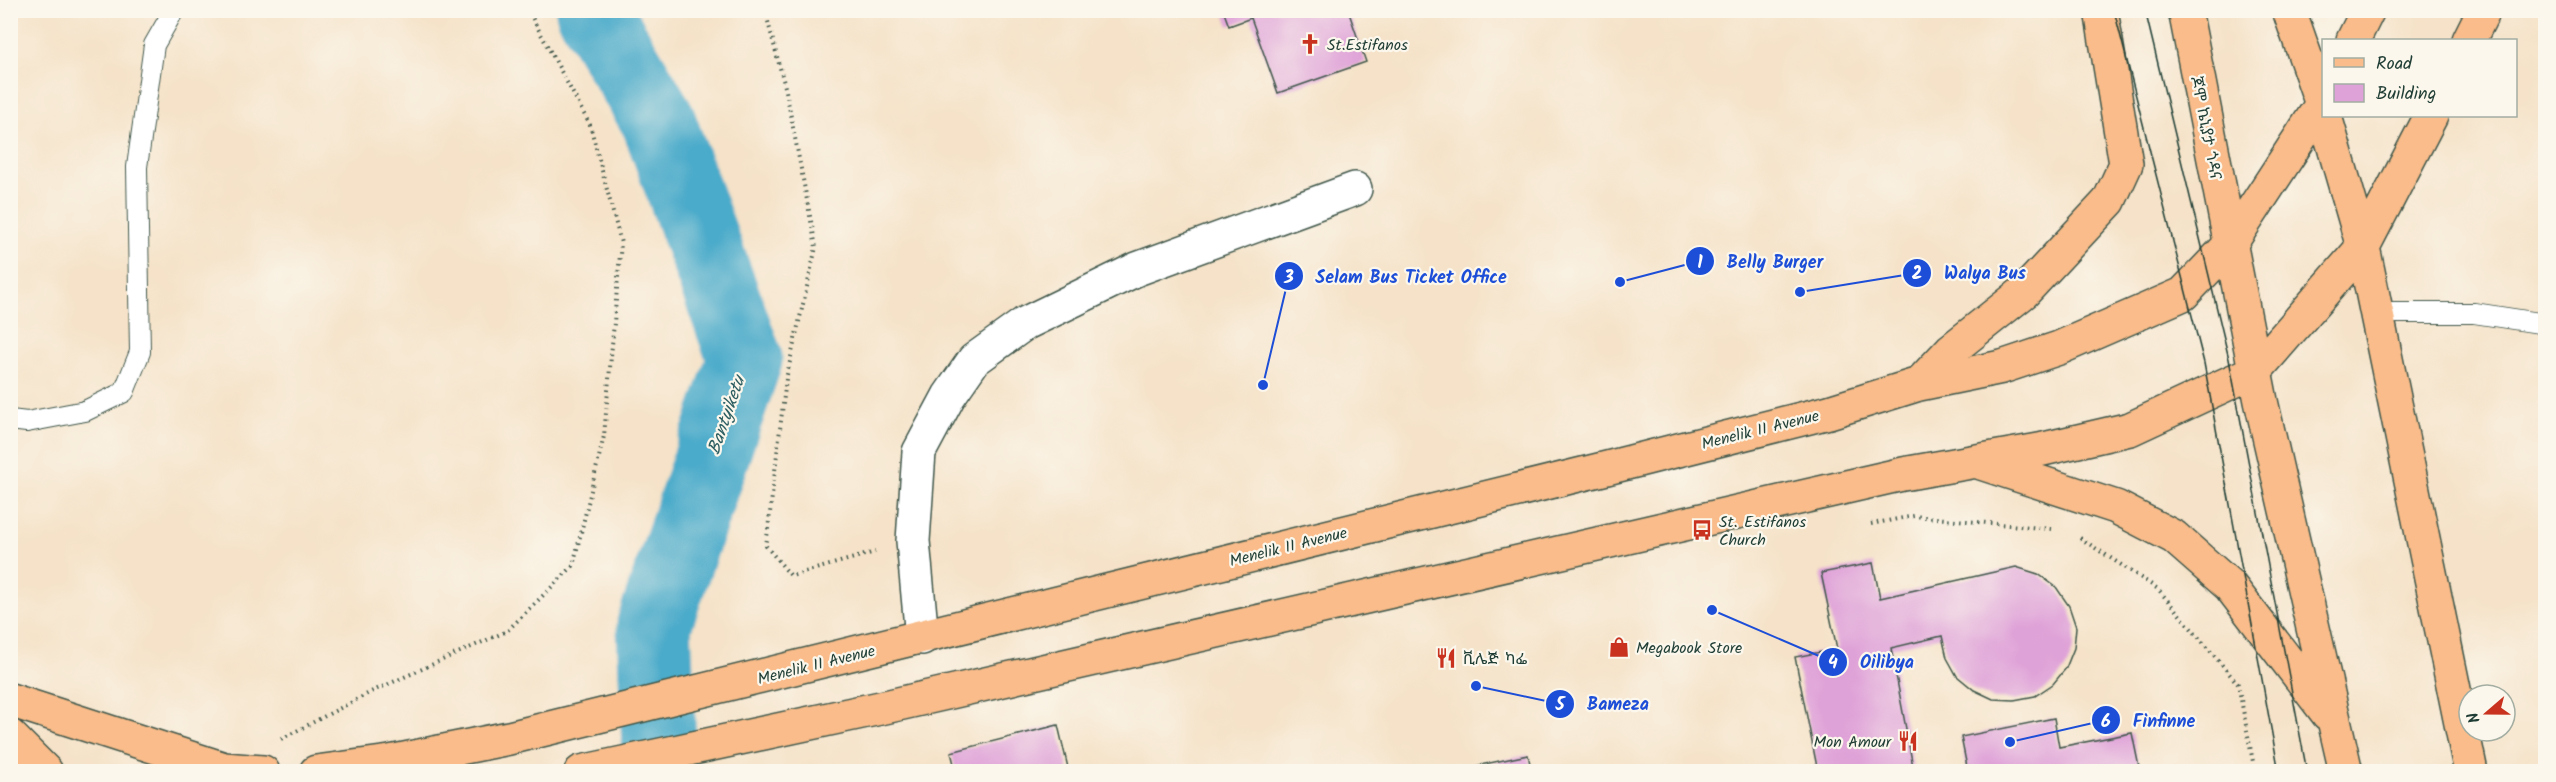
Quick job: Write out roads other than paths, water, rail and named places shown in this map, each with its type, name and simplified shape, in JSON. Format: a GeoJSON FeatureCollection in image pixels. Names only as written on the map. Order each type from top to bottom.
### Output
{"type":"FeatureCollection","features":[{"type":"Feature","properties":{"kind":"main road"},"geometry":{"type":"LineString","coordinates":[[1919,384],[1951,350],[2024,292],[2109,201],[2126,164],[2101,10]]}},
{"type":"Feature","properties":{"kind":"main road","name":"ጆሞ ኬኒያታ ጎዳና"},"geometry":{"type":"LineString","coordinates":[[2185,10],[2255,371],[2346,771]]}},
{"type":"Feature","properties":{"kind":"main road"},"geometry":{"type":"LineString","coordinates":[[2289,10],[2322,105]]}},
{"type":"Feature","properties":{"kind":"main road"},"geometry":{"type":"LineString","coordinates":[[2354,39],[2368,10]]}},
{"type":"Feature","properties":{"kind":"main road"},"geometry":{"type":"LineString","coordinates":[[2470,39],[2484,10]]}},
{"type":"Feature","properties":{"kind":"main road","name":"Menelik II Avenue"},"geometry":{"type":"LineString","coordinates":[[316,771],[390,762],[509,738],[907,642],[1829,412],[1919,384],[2002,367],[2048,352],[2183,294],[2229,246],[2322,109]]}},
{"type":"Feature","properties":{"kind":"main road"},"geometry":{"type":"LineString","coordinates":[[2326,117],[2363,247],[2471,771]]}},
{"type":"Feature","properties":{"kind":"main road"},"geometry":{"type":"LineString","coordinates":[[581,771],[885,707],[1699,519],[1903,474],[1976,462],[2130,429],[2255,371],[2363,247],[2430,117]]}},
{"type":"Feature","properties":{"kind":"main road"},"geometry":{"type":"LineString","coordinates":[[1976,462],[2116,507],[2174,537],[2230,586],[2335,724]]}},
{"type":"Feature","properties":{"kind":"main road"},"geometry":{"type":"LineString","coordinates":[[10,700],[224,769],[263,771]]}},
{"type":"Feature","properties":{"kind":"main road"},"geometry":{"type":"LineString","coordinates":[[10,736],[46,771]]}},
{"type":"Feature","properties":{"kind":"street"},"geometry":{"type":"LineString","coordinates":[[907,642],[919,452],[949,396],[974,360],[1024,324],[1137,268],[1354,189]]}},
{"type":"Feature","properties":{"kind":"lane"},"geometry":{"type":"LineString","coordinates":[[10,420],[27,422],[85,411],[124,392],[140,352],[137,167],[154,45],[174,10]]}},
{"type":"Feature","properties":{"kind":"lane"},"geometry":{"type":"LineString","coordinates":[[2377,313],[2474,313],[2546,324]]}},
{"type":"Feature","properties":{"kind":"waterway","name":"Bantyiketu"},"geometry":{"type":"LineString","coordinates":[[593,10],[658,120],[745,359],[654,625],[660,772]]}},
{"type":"Feature","properties":{"kind":"tram line"},"geometry":{"type":"LineString","coordinates":[[2114,10],[2204,363],[2279,772]]}},
{"type":"Feature","properties":{"kind":"tram line"},"geometry":{"type":"LineString","coordinates":[[2145,10],[2229,359],[2307,772]]}},
{"type":"Feature","properties":{"kind":"place","name":"St.Estifanos"},"geometry":{"type":"Point","coordinates":[1310,44]}},
{"type":"Feature","properties":{"kind":"place","name":"Belly Burger"},"geometry":{"type":"Point","coordinates":[1620,282]}},
{"type":"Feature","properties":{"kind":"place","name":"Walya Bus"},"geometry":{"type":"Point","coordinates":[1800,292]}},
{"type":"Feature","properties":{"kind":"place","name":"Selam Bus Ticket Office"},"geometry":{"type":"Point","coordinates":[1263,385]}},
{"type":"Feature","properties":{"kind":"place","name":"St. Estifanos Church"},"geometry":{"type":"Point","coordinates":[1702,530]}},
{"type":"Feature","properties":{"kind":"place","name":"Oilibya"},"geometry":{"type":"Point","coordinates":[1712,610]}},
{"type":"Feature","properties":{"kind":"place","name":"Megabook Store"},"geometry":{"type":"Point","coordinates":[1619,647]}},
{"type":"Feature","properties":{"kind":"place","name":"ቪሌጅ ካፌ"},"geometry":{"type":"Point","coordinates":[1446,658]}},
{"type":"Feature","properties":{"kind":"place","name":"Bameza"},"geometry":{"type":"Point","coordinates":[1476,686]}},
{"type":"Feature","properties":{"kind":"place","name":"Mon Amour"},"geometry":{"type":"Point","coordinates":[1908,741]}},
{"type":"Feature","properties":{"kind":"place","name":"Finfinne"},"geometry":{"type":"Point","coordinates":[2010,742]}}]}
